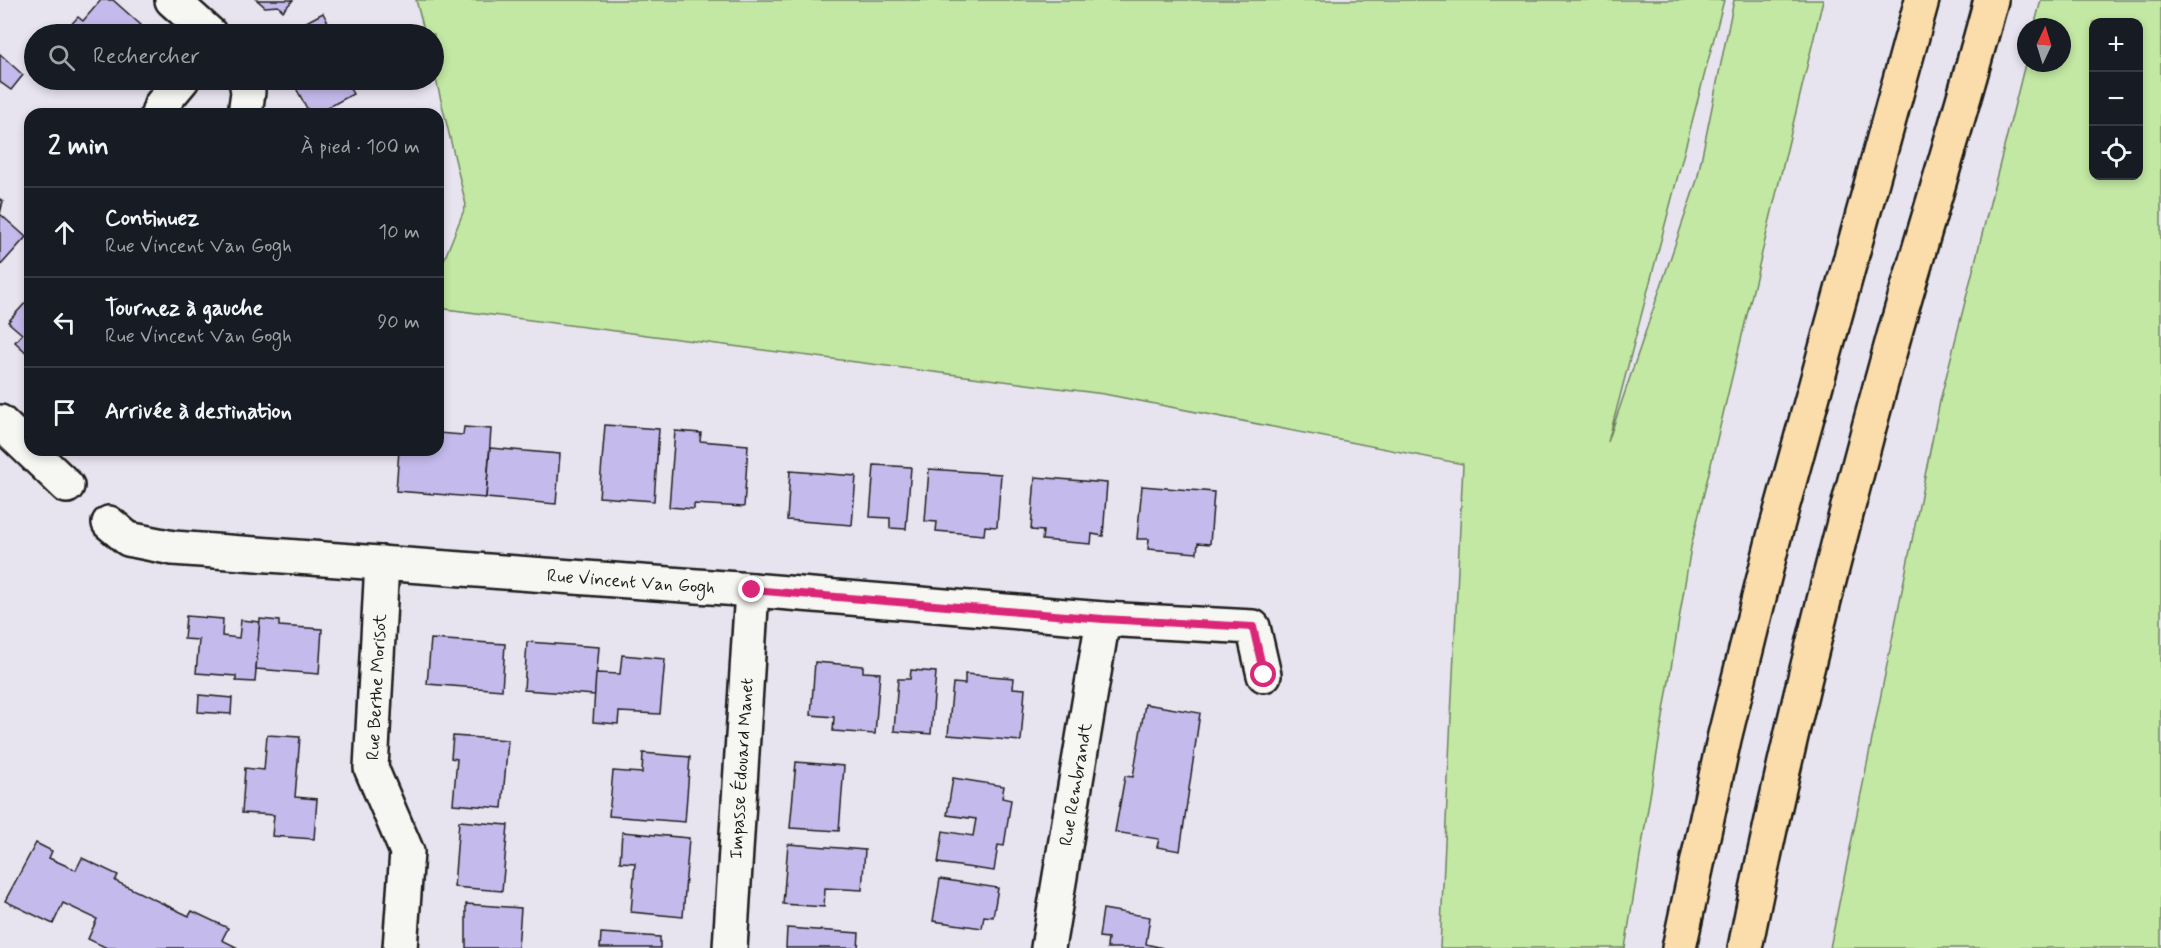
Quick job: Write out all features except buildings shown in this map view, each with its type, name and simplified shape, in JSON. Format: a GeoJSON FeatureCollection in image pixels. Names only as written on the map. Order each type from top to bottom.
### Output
{"type":"FeatureCollection","features":[{"type":"Feature","properties":{"kind":"highway"},"geometry":{"type":"LineString","coordinates":[[1679,948],[1724,739],[1774,537],[1922,0]]}},
{"type":"Feature","properties":{"kind":"highway"},"geometry":{"type":"LineString","coordinates":[[1745,948],[1770,823],[1815,631],[1895,333],[1955,136],[1991,0]]}},
{"type":"Feature","properties":{"kind":"street"},"geometry":{"type":"LineString","coordinates":[[172,0],[199,24]]}},
{"type":"Feature","properties":{"kind":"street"},"geometry":{"type":"LineString","coordinates":[[160,108],[174,90]]}},
{"type":"Feature","properties":{"kind":"street"},"geometry":{"type":"LineString","coordinates":[[246,108],[248,90]]}},
{"type":"Feature","properties":{"kind":"street"},"geometry":{"type":"LineString","coordinates":[[0,422],[24,445]]}},
{"type":"Feature","properties":{"kind":"street"},"geometry":{"type":"LineString","coordinates":[[36,456],[67,486]]}},
{"type":"Feature","properties":{"kind":"street","name":"Rue Vincent Van Gogh"},"geometry":{"type":"LineString","coordinates":[[109,523],[129,539],[173,548],[752,590],[1103,619],[1253,627],[1264,675]]}},
{"type":"Feature","properties":{"kind":"street","name":"Rue Berthe Morisot"},"geometry":{"type":"LineString","coordinates":[[382,563],[371,768],[406,852],[400,948]]}},
{"type":"Feature","properties":{"kind":"street","name":"Impasse Édouard Manet"},"geometry":{"type":"LineString","coordinates":[[730,948],[752,590]]}},
{"type":"Feature","properties":{"kind":"street","name":"Rue Rembrandt"},"geometry":{"type":"LineString","coordinates":[[1048,948],[1103,619]]}},
{"type":"Feature","properties":{"kind":"green space"},"geometry":{"type":"Polygon","coordinates":[[[416,0],[1724,0],[1608,442],[1697,180],[1734,0],[1823,0],[1691,547],[1625,948],[1440,948],[1463,464],[1104,394],[444,309],[444,260],[466,205],[439,90],[444,90],[444,24],[422,24],[416,0]]]}},
{"type":"Feature","properties":{"kind":"green space"},"geometry":{"type":"Polygon","coordinates":[[[2041,0],[2161,0],[2161,948],[1830,948],[1940,401],[2023,72],[2071,72],[2071,18],[2036,18],[2041,0]]]}},
{"type":"Feature","properties":{"kind":"route"},"geometry":{"type":"LineString","coordinates":[[752,590],[1103,619],[1253,627],[1264,675]]}}]}
